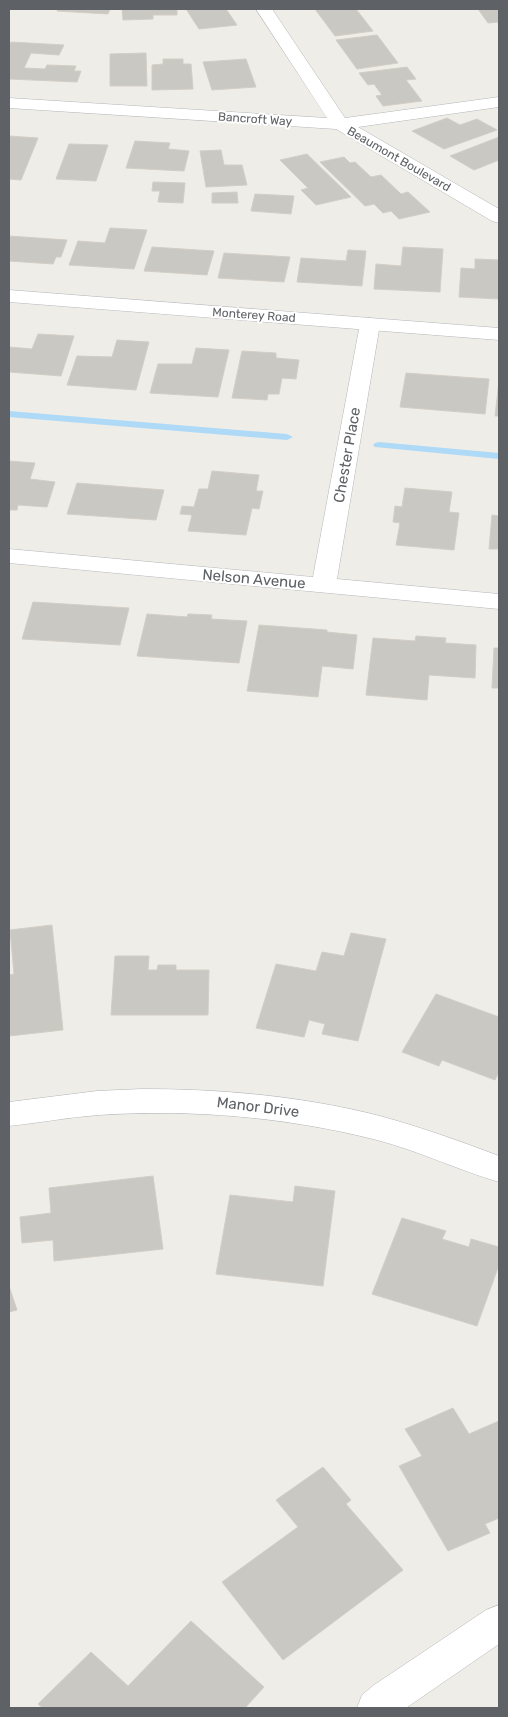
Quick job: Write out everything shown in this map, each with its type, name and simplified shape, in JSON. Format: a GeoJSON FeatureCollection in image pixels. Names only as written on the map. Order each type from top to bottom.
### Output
{"type":"FeatureCollection","features":[{"type":"Feature","properties":{"kind":"street","name":"Beaumont Boulevard"},"geometry":{"type":"LineString","coordinates":[[264,9],[340,124],[499,218]]}},
{"type":"Feature","properties":{"kind":"street","name":"Bancroft Way"},"geometry":{"type":"LineString","coordinates":[[9,103],[340,124],[499,102]]}},
{"type":"Feature","properties":{"kind":"street","name":"Monterey Road"},"geometry":{"type":"LineString","coordinates":[[9,296],[499,334]]}},
{"type":"Feature","properties":{"kind":"street","name":"Chester Place"},"geometry":{"type":"LineString","coordinates":[[324,585],[370,324]]}},
{"type":"Feature","properties":{"kind":"street","name":"Nelson Avenue"},"geometry":{"type":"LineString","coordinates":[[9,556],[499,602]]}},
{"type":"Feature","properties":{"kind":"street","name":"Manor Drive"},"geometry":{"type":"LineString","coordinates":[[9,1114],[51,1107],[129,1101],[206,1101],[286,1109],[362,1124],[439,1146],[499,1169]]}},
{"type":"Feature","properties":{"kind":"street"},"geometry":{"type":"LineString","coordinates":[[376,1708],[499,1623]]}},
{"type":"Feature","properties":{"kind":"building"},"geometry":{"type":"Polygon","coordinates":[[[58,9],[110,9],[108,14],[57,11],[58,9]]]}},
{"type":"Feature","properties":{"kind":"building"},"geometry":{"type":"Polygon","coordinates":[[[122,9],[177,9],[177,15],[153,15],[153,19],[123,20],[122,9]]]}},
{"type":"Feature","properties":{"kind":"building"},"geometry":{"type":"Polygon","coordinates":[[[186,9],[226,9],[237,25],[199,29],[186,9]]]}},
{"type":"Feature","properties":{"kind":"building"},"geometry":{"type":"Polygon","coordinates":[[[315,9],[356,9],[373,31],[335,36],[315,9]]]}},
{"type":"Feature","properties":{"kind":"building"},"geometry":{"type":"Polygon","coordinates":[[[478,9],[499,9],[499,22],[488,23],[478,9]]]}},
{"type":"Feature","properties":{"kind":"building"},"geometry":{"type":"Polygon","coordinates":[[[377,35],[398,63],[357,69],[336,40],[377,35]]]}},
{"type":"Feature","properties":{"kind":"building"},"geometry":{"type":"Polygon","coordinates":[[[11,42],[64,45],[59,55],[31,53],[24,68],[45,69],[47,65],[76,66],[74,71],[81,71],[77,82],[9,79],[9,46],[11,42]]]}},
{"type":"Feature","properties":{"kind":"building"},"geometry":{"type":"Polygon","coordinates":[[[146,53],[147,86],[110,86],[110,54],[146,53]]]}},
{"type":"Feature","properties":{"kind":"building"},"geometry":{"type":"Polygon","coordinates":[[[163,59],[183,59],[183,64],[191,64],[193,89],[152,90],[152,65],[163,64],[163,59]]]}},
{"type":"Feature","properties":{"kind":"building"},"geometry":{"type":"Polygon","coordinates":[[[246,59],[256,87],[212,90],[203,62],[246,59]]]}},
{"type":"Feature","properties":{"kind":"building"},"geometry":{"type":"Polygon","coordinates":[[[407,67],[416,79],[406,80],[422,101],[383,106],[376,96],[382,95],[374,84],[368,85],[359,73],[407,67]]]}},
{"type":"Feature","properties":{"kind":"building"},"geometry":{"type":"Polygon","coordinates":[[[447,118],[460,125],[477,119],[497,130],[444,149],[412,131],[447,118]]]}},
{"type":"Feature","properties":{"kind":"building"},"geometry":{"type":"Polygon","coordinates":[[[9,136],[38,138],[21,180],[9,179],[9,136]]]}},
{"type":"Feature","properties":{"kind":"building"},"geometry":{"type":"Polygon","coordinates":[[[499,137],[499,160],[474,170],[450,156],[499,137]]]}},
{"type":"Feature","properties":{"kind":"building"},"geometry":{"type":"Polygon","coordinates":[[[135,141],[170,143],[168,149],[189,151],[184,171],[126,168],[135,141]]]}},
{"type":"Feature","properties":{"kind":"building"},"geometry":{"type":"Polygon","coordinates":[[[69,144],[108,145],[96,181],[56,179],[69,144]]]}},
{"type":"Feature","properties":{"kind":"building"},"geometry":{"type":"Polygon","coordinates":[[[221,150],[224,165],[242,165],[247,185],[206,187],[200,151],[221,150]]]}},
{"type":"Feature","properties":{"kind":"building"},"geometry":{"type":"Polygon","coordinates":[[[307,154],[351,197],[316,205],[301,190],[308,188],[280,160],[307,154]]]}},
{"type":"Feature","properties":{"kind":"building"},"geometry":{"type":"Polygon","coordinates":[[[344,157],[350,163],[355,162],[371,177],[381,175],[401,194],[408,192],[430,212],[399,219],[391,211],[383,213],[374,204],[365,206],[320,162],[344,157]]]}},
{"type":"Feature","properties":{"kind":"building"},"geometry":{"type":"Polygon","coordinates":[[[153,182],[185,183],[183,203],[158,202],[160,191],[152,191],[153,182]]]}},
{"type":"Feature","properties":{"kind":"building"},"geometry":{"type":"Polygon","coordinates":[[[237,192],[238,203],[212,203],[212,193],[237,192]]]}},
{"type":"Feature","properties":{"kind":"building"},"geometry":{"type":"Polygon","coordinates":[[[255,194],[294,196],[291,214],[251,211],[255,194]]]}},
{"type":"Feature","properties":{"kind":"building"},"geometry":{"type":"Polygon","coordinates":[[[110,228],[147,230],[134,269],[69,265],[78,241],[105,243],[110,228]]]}},
{"type":"Feature","properties":{"kind":"building"},"geometry":{"type":"Polygon","coordinates":[[[9,236],[67,240],[61,257],[56,257],[53,264],[9,261],[9,236]]]}},
{"type":"Feature","properties":{"kind":"building"},"geometry":{"type":"Polygon","coordinates":[[[152,247],[214,251],[207,275],[144,271],[152,247]]]}},
{"type":"Feature","properties":{"kind":"building"},"geometry":{"type":"Polygon","coordinates":[[[403,247],[443,249],[440,292],[374,289],[376,264],[401,266],[403,247]]]}},
{"type":"Feature","properties":{"kind":"building"},"geometry":{"type":"Polygon","coordinates":[[[348,250],[366,251],[362,286],[297,282],[301,258],[346,261],[348,250]]]}},
{"type":"Feature","properties":{"kind":"building"},"geometry":{"type":"Polygon","coordinates":[[[224,253],[290,257],[284,282],[218,278],[224,253]]]}},
{"type":"Feature","properties":{"kind":"building"},"geometry":{"type":"Polygon","coordinates":[[[475,259],[499,260],[499,299],[459,297],[461,268],[475,269],[475,259]]]}},
{"type":"Feature","properties":{"kind":"building"},"geometry":{"type":"Polygon","coordinates":[[[38,334],[74,336],[61,376],[9,372],[9,347],[32,349],[38,334]]]}},
{"type":"Feature","properties":{"kind":"building"},"geometry":{"type":"Polygon","coordinates":[[[117,340],[149,342],[136,390],[67,385],[77,356],[112,357],[117,340]]]}},
{"type":"Feature","properties":{"kind":"building"},"geometry":{"type":"Polygon","coordinates":[[[196,348],[229,350],[218,397],[150,393],[158,364],[192,364],[196,348]]]}},
{"type":"Feature","properties":{"kind":"building"},"geometry":{"type":"Polygon","coordinates":[[[242,351],[276,353],[276,358],[299,360],[296,379],[282,378],[279,394],[268,394],[267,400],[232,398],[242,351]]]}},
{"type":"Feature","properties":{"kind":"building"},"geometry":{"type":"Polygon","coordinates":[[[406,373],[489,379],[485,414],[400,407],[406,373]]]}},
{"type":"Feature","properties":{"kind":"building"},"geometry":{"type":"Polygon","coordinates":[[[499,381],[499,416],[495,416],[499,381]]]}},
{"type":"Feature","properties":{"kind":"building"},"geometry":{"type":"Polygon","coordinates":[[[9,461],[35,463],[30,479],[55,482],[47,507],[18,505],[17,510],[9,510],[9,461]]]}},
{"type":"Feature","properties":{"kind":"building"},"geometry":{"type":"Polygon","coordinates":[[[212,471],[259,475],[256,491],[263,491],[259,509],[252,508],[246,535],[188,531],[192,515],[180,514],[182,506],[194,507],[199,489],[208,489],[212,471]]]}},
{"type":"Feature","properties":{"kind":"building"},"geometry":{"type":"Polygon","coordinates":[[[77,483],[164,490],[156,520],[67,514],[77,483]]]}},
{"type":"Feature","properties":{"kind":"building"},"geometry":{"type":"Polygon","coordinates":[[[405,488],[452,492],[449,512],[459,513],[454,550],[396,545],[400,523],[393,522],[395,506],[402,507],[405,488]]]}},
{"type":"Feature","properties":{"kind":"building"},"geometry":{"type":"Polygon","coordinates":[[[492,515],[499,516],[499,549],[489,549],[492,515]]]}},
{"type":"Feature","properties":{"kind":"building"},"geometry":{"type":"Polygon","coordinates":[[[33,602],[129,608],[120,645],[22,639],[33,602]]]}},
{"type":"Feature","properties":{"kind":"building"},"geometry":{"type":"Polygon","coordinates":[[[147,614],[187,617],[188,614],[212,615],[211,619],[247,621],[239,663],[137,656],[147,614]]]}},
{"type":"Feature","properties":{"kind":"building"},"geometry":{"type":"Polygon","coordinates":[[[259,625],[327,630],[327,632],[357,635],[353,669],[322,666],[318,697],[247,691],[259,625]]]}},
{"type":"Feature","properties":{"kind":"building"},"geometry":{"type":"Polygon","coordinates":[[[416,636],[446,638],[445,643],[476,645],[475,678],[429,675],[427,700],[366,695],[373,638],[415,641],[416,636]]]}},
{"type":"Feature","properties":{"kind":"building"},"geometry":{"type":"Polygon","coordinates":[[[494,648],[499,648],[499,688],[492,688],[494,648]]]}},
{"type":"Feature","properties":{"kind":"building"},"geometry":{"type":"Polygon","coordinates":[[[52,925],[63,1030],[9,1036],[9,975],[14,974],[10,930],[52,925]]]}},
{"type":"Feature","properties":{"kind":"building"},"geometry":{"type":"Polygon","coordinates":[[[351,933],[386,939],[358,1041],[322,1034],[325,1024],[309,1020],[304,1037],[256,1028],[276,964],[316,971],[322,952],[344,956],[351,933]]]}},
{"type":"Feature","properties":{"kind":"building"},"geometry":{"type":"Polygon","coordinates":[[[115,956],[149,956],[148,970],[157,970],[158,965],[176,965],[176,970],[209,970],[208,1015],[111,1015],[115,956]]]}},
{"type":"Feature","properties":{"kind":"building"},"geometry":{"type":"Polygon","coordinates":[[[436,994],[499,1017],[499,1072],[495,1080],[442,1060],[439,1066],[402,1052],[436,994]]]}},
{"type":"Feature","properties":{"kind":"building"},"geometry":{"type":"Polygon","coordinates":[[[153,1176],[163,1249],[54,1261],[53,1240],[22,1243],[20,1217],[51,1213],[49,1188],[153,1176]]]}},
{"type":"Feature","properties":{"kind":"building"},"geometry":{"type":"Polygon","coordinates":[[[295,1186],[335,1191],[323,1286],[216,1274],[230,1195],[293,1202],[295,1186]]]}},
{"type":"Feature","properties":{"kind":"building"},"geometry":{"type":"Polygon","coordinates":[[[402,1218],[446,1231],[442,1239],[469,1247],[471,1239],[499,1247],[499,1265],[477,1326],[372,1294],[402,1218]]]}},
{"type":"Feature","properties":{"kind":"building"},"geometry":{"type":"Polygon","coordinates":[[[9,1286],[17,1310],[9,1312],[9,1286]]]}},
{"type":"Feature","properties":{"kind":"building"},"geometry":{"type":"Polygon","coordinates":[[[453,1408],[469,1434],[499,1421],[499,1518],[485,1524],[490,1533],[448,1551],[399,1466],[422,1456],[405,1429],[453,1408]]]}},
{"type":"Feature","properties":{"kind":"building"},"geometry":{"type":"Polygon","coordinates":[[[323,1467],[351,1500],[346,1504],[403,1570],[283,1660],[222,1582],[298,1527],[276,1500],[323,1467]]]}},
{"type":"Feature","properties":{"kind":"building"},"geometry":{"type":"Polygon","coordinates":[[[191,1621],[264,1687],[245,1708],[43,1708],[38,1704],[91,1652],[128,1686],[191,1621]]]}},
{"type":"Feature","properties":{"kind":"waterway"},"geometry":{"type":"LineString","coordinates":[[9,414],[287,437]]}},
{"type":"Feature","properties":{"kind":"waterway"},"geometry":{"type":"LineString","coordinates":[[379,445],[499,456]]}}]}
